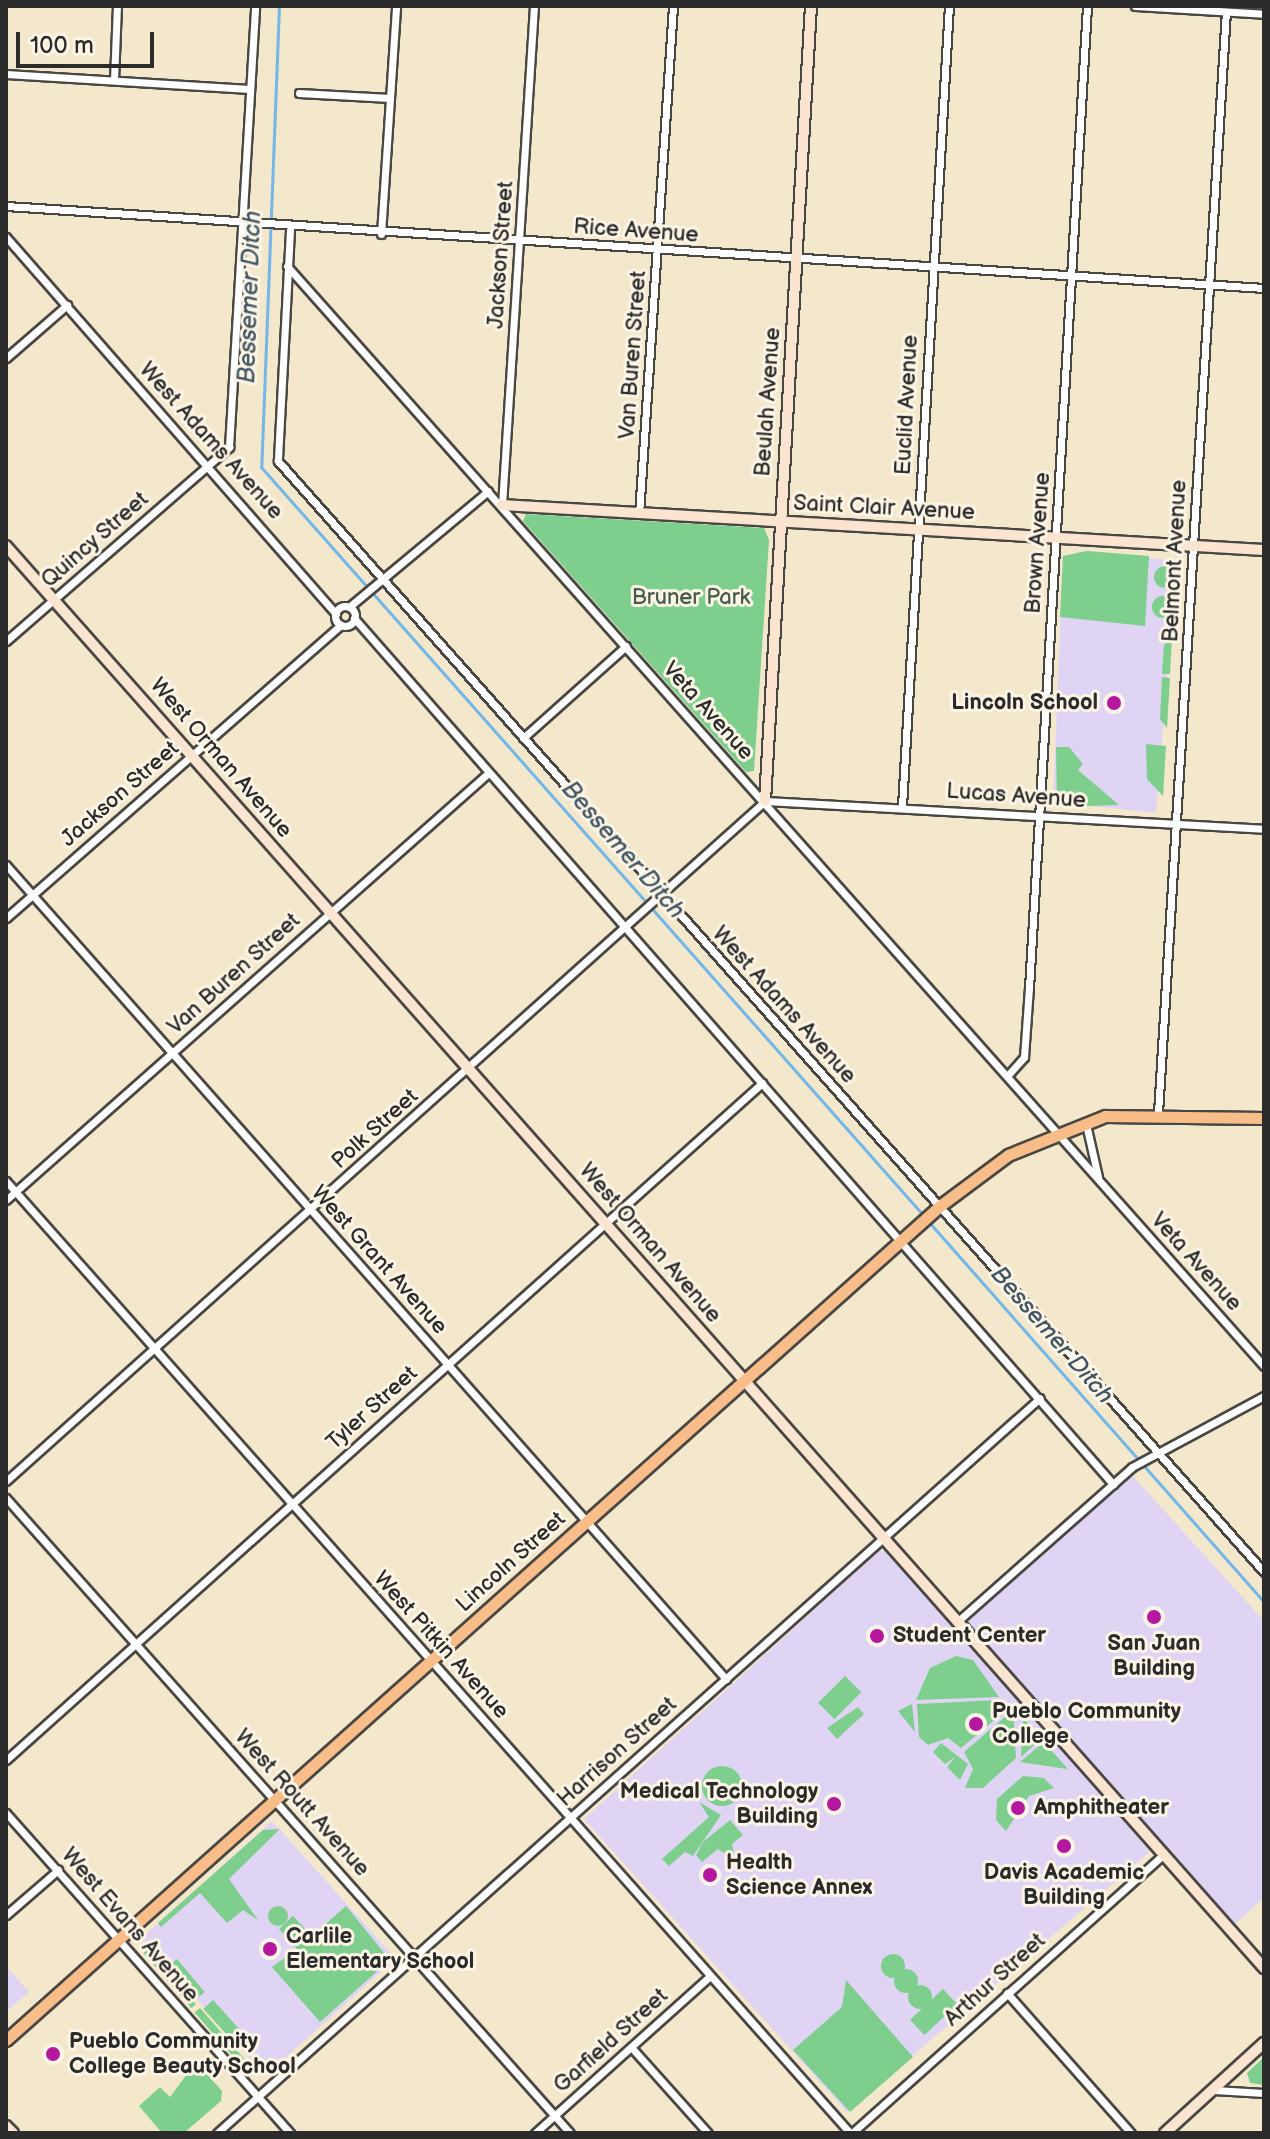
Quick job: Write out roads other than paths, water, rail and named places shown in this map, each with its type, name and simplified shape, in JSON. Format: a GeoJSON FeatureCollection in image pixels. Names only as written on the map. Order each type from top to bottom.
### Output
{"type":"FeatureCollection","features":[{"type":"Feature","properties":{"kind":"main road","name":"Lincoln Street"},"geometry":{"type":"LineString","coordinates":[[6,2040],[747,1383],[937,1209],[1055,1130],[1087,1120],[1158,1113],[1264,1118]]}},
{"type":"Feature","properties":{"kind":"street"},"geometry":{"type":"LineString","coordinates":[[114,80],[117,6]]}},
{"type":"Feature","properties":{"kind":"street","name":"Quincy Street"},"geometry":{"type":"LineString","coordinates":[[6,641],[229,447],[255,6]]}},
{"type":"Feature","properties":{"kind":"street"},"geometry":{"type":"LineString","coordinates":[[381,234],[396,6]]}},
{"type":"Feature","properties":{"kind":"street","name":"Jackson Street"},"geometry":{"type":"LineString","coordinates":[[502,505],[534,6]]}},
{"type":"Feature","properties":{"kind":"street","name":"Van Buren Street"},"geometry":{"type":"LineString","coordinates":[[639,514],[673,6]]}},
{"type":"Feature","properties":{"kind":"street","name":"Beulah Avenue"},"geometry":{"type":"LineString","coordinates":[[765,801],[811,6]]}},
{"type":"Feature","properties":{"kind":"street","name":"Euclid Avenue"},"geometry":{"type":"LineString","coordinates":[[902,806],[949,6]]}},
{"type":"Feature","properties":{"kind":"street","name":"Brown Avenue"},"geometry":{"type":"LineString","coordinates":[[1008,1075],[1024,1057],[1087,6]]}},
{"type":"Feature","properties":{"kind":"street"},"geometry":{"type":"LineString","coordinates":[[1135,6],[1264,14]]}},
{"type":"Feature","properties":{"kind":"street","name":"Belmont Avenue"},"geometry":{"type":"LineString","coordinates":[[1158,1113],[1226,12]]}},
{"type":"Feature","properties":{"kind":"street"},"geometry":{"type":"LineString","coordinates":[[6,74],[250,89]]}},
{"type":"Feature","properties":{"kind":"street"},"geometry":{"type":"LineString","coordinates":[[299,93],[390,98]]}},
{"type":"Feature","properties":{"kind":"street","name":"Rice Avenue"},"geometry":{"type":"LineString","coordinates":[[6,206],[243,223],[290,230],[520,241],[1264,288]]}},
{"type":"Feature","properties":{"kind":"street"},"geometry":{"type":"LineString","coordinates":[[287,266],[290,230]]}},
{"type":"Feature","properties":{"kind":"street","name":"West Adams Avenue"},"geometry":{"type":"LineString","coordinates":[[6,237],[207,466],[329,600],[362,631],[625,931],[906,1238],[1113,1484]]}},
{"type":"Feature","properties":{"kind":"street","name":"West Adams Avenue"},"geometry":{"type":"LineString","coordinates":[[287,266],[278,461],[379,585],[523,738],[937,1209],[1264,1572]]}},
{"type":"Feature","properties":{"kind":"street","name":"Veta Avenue"},"geometry":{"type":"LineString","coordinates":[[287,266],[1264,1366]]}},
{"type":"Feature","properties":{"kind":"street"},"geometry":{"type":"LineString","coordinates":[[6,358],[67,305]]}},
{"type":"Feature","properties":{"kind":"street","name":"Jackson Street"},"geometry":{"type":"LineString","coordinates":[[6,918],[488,491]]}},
{"type":"Feature","properties":{"kind":"street","name":"Saint Clair Avenue"},"geometry":{"type":"LineString","coordinates":[[502,505],[1264,550]]}},
{"type":"Feature","properties":{"kind":"street","name":"West Orman Avenue"},"geometry":{"type":"LineString","coordinates":[[6,546],[1264,1968]]}},
{"type":"Feature","properties":{"kind":"street"},"geometry":{"type":"LineString","coordinates":[[523,738],[626,646]]}},
{"type":"Feature","properties":{"kind":"street","name":"Van Buren Street"},"geometry":{"type":"LineString","coordinates":[[6,1200],[486,775]]}},
{"type":"Feature","properties":{"kind":"street","name":"Lucas Avenue"},"geometry":{"type":"LineString","coordinates":[[765,801],[902,806],[1264,829]]}},
{"type":"Feature","properties":{"kind":"street","name":"Polk Street"},"geometry":{"type":"LineString","coordinates":[[6,1481],[663,898],[765,801]]}},
{"type":"Feature","properties":{"kind":"street","name":"West Grant Avenue"},"geometry":{"type":"LineString","coordinates":[[6,865],[726,1679]]}},
{"type":"Feature","properties":{"kind":"street","name":"Tyler Street"},"geometry":{"type":"LineString","coordinates":[[6,1760],[762,1083]]}},
{"type":"Feature","properties":{"kind":"street","name":"Veta Avenue"},"geometry":{"type":"LineString","coordinates":[[1087,1120],[1085,1144],[1100,1182]]}},
{"type":"Feature","properties":{"kind":"street","name":"West Pitkin Avenue"},"geometry":{"type":"LineString","coordinates":[[6,1181],[851,2133]]}},
{"type":"Feature","properties":{"kind":"street"},"geometry":{"type":"LineString","coordinates":[[958,1621],[1132,1467],[1264,1396]]}},
{"type":"Feature","properties":{"kind":"street","name":"Harrison Street"},"geometry":{"type":"LineString","coordinates":[[217,2133],[1040,1398]]}},
{"type":"Feature","properties":{"kind":"street","name":"West Routt Avenue"},"geometry":{"type":"LineString","coordinates":[[6,1498],[570,2133]]}},
{"type":"Feature","properties":{"kind":"street","name":"West Evans Avenue"},"geometry":{"type":"LineString","coordinates":[[6,1813],[290,2133]]}},
{"type":"Feature","properties":{"kind":"street","name":"Arthur Street"},"geometry":{"type":"LineString","coordinates":[[851,2133],[1164,1854]]}},
{"type":"Feature","properties":{"kind":"street"},"geometry":{"type":"LineString","coordinates":[[6,1915],[58,1870]]}},
{"type":"Feature","properties":{"kind":"street","name":"Garfield Street"},"geometry":{"type":"LineString","coordinates":[[535,2133],[710,1976]]}},
{"type":"Feature","properties":{"kind":"street"},"geometry":{"type":"LineString","coordinates":[[1007,1993],[1131,2133]]}},
{"type":"Feature","properties":{"kind":"street"},"geometry":{"type":"LineString","coordinates":[[1165,2133],[1264,2043]]}},
{"type":"Feature","properties":{"kind":"street"},"geometry":{"type":"LineString","coordinates":[[631,2047],[708,2133]]}},
{"type":"Feature","properties":{"kind":"street"},"geometry":{"type":"LineString","coordinates":[[1214,2090],[1264,2093]]}},
{"type":"Feature","properties":{"kind":"street"},"geometry":{"type":"LineString","coordinates":[[6,2126],[13,2133]]}},
{"type":"Feature","properties":{"kind":"waterway","name":"Bessemer Ditch"},"geometry":{"type":"LineString","coordinates":[[279,6],[261,467],[923,1215]]}},
{"type":"Feature","properties":{"kind":"waterway","name":"Bessemer Ditch"},"geometry":{"type":"LineString","coordinates":[[928,1221],[1264,1602]]}},
{"type":"Feature","properties":{"kind":"place","name":"Lincoln School"},"geometry":{"type":"Point","coordinates":[1114,703]}},
{"type":"Feature","properties":{"kind":"place","name":"San Juan Building"},"geometry":{"type":"Point","coordinates":[1154,1617]}},
{"type":"Feature","properties":{"kind":"place","name":"Student Center"},"geometry":{"type":"Point","coordinates":[877,1636]}},
{"type":"Feature","properties":{"kind":"place","name":"Pueblo Community College"},"geometry":{"type":"Point","coordinates":[976,1724]}},
{"type":"Feature","properties":{"kind":"place","name":"Medical Technology Building"},"geometry":{"type":"Point","coordinates":[834,1804]}},
{"type":"Feature","properties":{"kind":"place","name":"Amphitheater"},"geometry":{"type":"Point","coordinates":[1018,1808]}},
{"type":"Feature","properties":{"kind":"place","name":"Davis Academic Building"},"geometry":{"type":"Point","coordinates":[1064,1846]}},
{"type":"Feature","properties":{"kind":"place","name":"Health Science Annex"},"geometry":{"type":"Point","coordinates":[710,1875]}},
{"type":"Feature","properties":{"kind":"place","name":"Carlile Elementary School"},"geometry":{"type":"Point","coordinates":[270,1949]}},
{"type":"Feature","properties":{"kind":"place","name":"Pueblo Community College Beauty School"},"geometry":{"type":"Point","coordinates":[53,2054]}},
{"type":"Feature","properties":{"kind":"park label","name":"Bruner Park"},"geometry":{"type":"Point","coordinates":[691,598]}}]}
